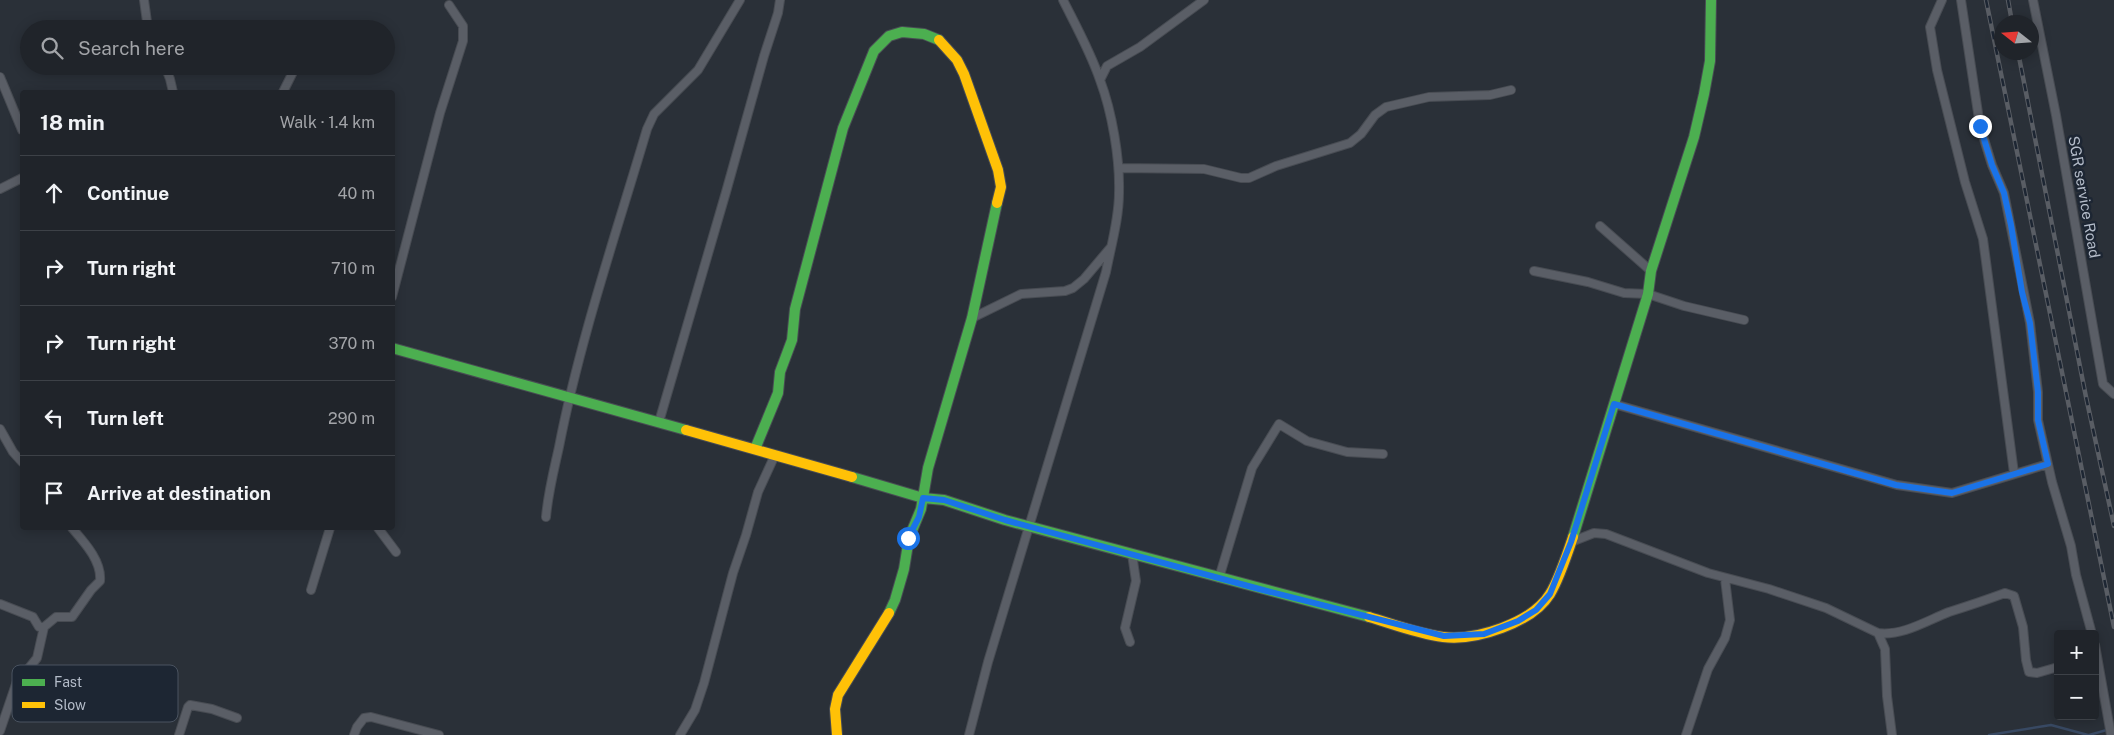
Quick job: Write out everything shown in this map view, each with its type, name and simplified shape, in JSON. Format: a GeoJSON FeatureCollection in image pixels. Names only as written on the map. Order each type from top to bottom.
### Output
{"type":"FeatureCollection","features":[{"type":"Feature","properties":{"kind":"street"},"geometry":{"type":"LineString","coordinates":[[144,0],[147,20]]}},
{"type":"Feature","properties":{"kind":"street"},"geometry":{"type":"LineString","coordinates":[[546,518],[548,499],[569,397],[604,267],[650,120],[698,70],[740,0]]}},
{"type":"Feature","properties":{"kind":"street"},"geometry":{"type":"LineString","coordinates":[[660,422],[780,0]]}},
{"type":"Feature","properties":{"kind":"street"},"geometry":{"type":"LineString","coordinates":[[968,735],[988,662],[1106,272],[1119,202],[1119,168],[1110,117],[1100,80],[1063,0]]}},
{"type":"Feature","properties":{"kind":"street"},"geometry":{"type":"LineString","coordinates":[[1100,80],[1107,66],[1140,47],[1204,0]]}},
{"type":"Feature","properties":{"kind":"street"},"geometry":{"type":"LineString","coordinates":[[395,349],[660,422],[923,498],[944,500],[1030,526],[1219,578],[1444,636],[1484,634],[1518,621],[1536,610],[1550,594],[1571,542],[1648,294],[1651,271],[1694,137],[1710,61],[1711,0]]}},
{"type":"Feature","properties":{"kind":"street"},"geometry":{"type":"LineString","coordinates":[[1942,0],[1930,27],[1935,62],[1983,239],[2014,473]]}},
{"type":"Feature","properties":{"kind":"street"},"geometry":{"type":"LineString","coordinates":[[1961,0],[1980,126],[1992,165],[2004,193],[2030,323],[2038,392],[2038,420],[2091,630]]}},
{"type":"Feature","properties":{"kind":"street","name":"SGR service Road"},"geometry":{"type":"LineString","coordinates":[[2033,0],[2056,116],[2103,384],[2114,394]]}},
{"type":"Feature","properties":{"kind":"street"},"geometry":{"type":"LineString","coordinates":[[395,286],[440,113],[463,40],[463,26],[449,5]]}},
{"type":"Feature","properties":{"kind":"street"},"geometry":{"type":"LineString","coordinates":[[754,449],[778,393],[780,372],[792,340],[795,309],[846,119],[874,50],[889,36],[902,32],[924,34],[939,40],[957,60],[964,74],[998,170],[1001,187],[972,318],[928,468],[919,517],[908,538],[904,569],[890,610],[838,695],[835,709],[837,735]]}},
{"type":"Feature","properties":{"kind":"street"},"geometry":{"type":"LineString","coordinates":[[168,75],[173,90]]}},
{"type":"Feature","properties":{"kind":"street"},"geometry":{"type":"LineString","coordinates":[[284,90],[292,75]]}},
{"type":"Feature","properties":{"kind":"street"},"geometry":{"type":"LineString","coordinates":[[0,77],[20,125]]}},
{"type":"Feature","properties":{"kind":"street"},"geometry":{"type":"LineString","coordinates":[[1119,168],[1204,169],[1241,178],[1249,178],[1276,166],[1350,143],[1361,134],[1375,115],[1386,107],[1429,97],[1490,95],[1510,90]]}},
{"type":"Feature","properties":{"kind":"street"},"geometry":{"type":"LineString","coordinates":[[0,189],[20,179]]}},
{"type":"Feature","properties":{"kind":"street"},"geometry":{"type":"LineString","coordinates":[[1600,226],[1651,271]]}},
{"type":"Feature","properties":{"kind":"street"},"geometry":{"type":"LineString","coordinates":[[972,318],[1021,294],[1065,292],[1073,288],[1084,279],[1111,247]]}},
{"type":"Feature","properties":{"kind":"street"},"geometry":{"type":"LineString","coordinates":[[1534,271],[1588,282],[1624,293],[1648,294],[1684,306],[1744,320]]}},
{"type":"Feature","properties":{"kind":"street"},"geometry":{"type":"LineString","coordinates":[[1614,404],[1896,485],[1952,493],[2048,464]]}},
{"type":"Feature","properties":{"kind":"street"},"geometry":{"type":"LineString","coordinates":[[1219,578],[1252,468],[1279,424],[1307,441],[1348,452],[1383,454]]}},
{"type":"Feature","properties":{"kind":"street"},"geometry":{"type":"LineString","coordinates":[[0,429],[13,452],[20,460]]}},
{"type":"Feature","properties":{"kind":"street"},"geometry":{"type":"LineString","coordinates":[[680,735],[698,702],[733,573],[758,492],[775,455]]}},
{"type":"Feature","properties":{"kind":"street"},"geometry":{"type":"LineString","coordinates":[[70,530],[86,551],[94,556]]}},
{"type":"Feature","properties":{"kind":"street"},"geometry":{"type":"LineString","coordinates":[[31,665],[37,658],[44,627],[56,617],[72,617],[100,581],[94,556],[74,530]]}},
{"type":"Feature","properties":{"kind":"street"},"geometry":{"type":"LineString","coordinates":[[311,590],[329,530]]}},
{"type":"Feature","properties":{"kind":"street"},"geometry":{"type":"LineString","coordinates":[[380,530],[396,552]]}},
{"type":"Feature","properties":{"kind":"street"},"geometry":{"type":"LineString","coordinates":[[1571,542],[1594,533],[1606,534],[1726,579],[1769,589],[1826,608],[1878,633],[1886,634],[1901,632],[1948,613],[2005,593],[2010,593],[2014,596],[2023,627],[2029,672],[2037,673],[2054,668]]}},
{"type":"Feature","properties":{"kind":"street"},"geometry":{"type":"LineString","coordinates":[[1130,642],[1125,628],[1136,581],[1132,554]]}},
{"type":"Feature","properties":{"kind":"street"},"geometry":{"type":"LineString","coordinates":[[1686,735],[1708,669],[1725,638],[1730,620],[1726,579]]}},
{"type":"Feature","properties":{"kind":"street"},"geometry":{"type":"LineString","coordinates":[[0,604],[33,617],[39,627],[44,627]]}},
{"type":"Feature","properties":{"kind":"street"},"geometry":{"type":"LineString","coordinates":[[1878,633],[1885,649],[1886,696],[1892,735]]}},
{"type":"Feature","properties":{"kind":"street"},"geometry":{"type":"LineString","coordinates":[[2099,669],[2111,735]]}},
{"type":"Feature","properties":{"kind":"street"},"geometry":{"type":"LineString","coordinates":[[9,735],[0,732],[12,696]]}},
{"type":"Feature","properties":{"kind":"street"},"geometry":{"type":"LineString","coordinates":[[179,735],[190,705],[212,709],[237,718]]}},
{"type":"Feature","properties":{"kind":"street"},"geometry":{"type":"LineString","coordinates":[[354,735],[364,718],[371,716],[439,735]]}},
{"type":"Feature","properties":{"kind":"waterway"},"geometry":{"type":"LineString","coordinates":[[1989,735],[2051,725],[2088,735]]}},
{"type":"Feature","properties":{"kind":"waterway"},"geometry":{"type":"LineString","coordinates":[[2089,735],[2114,728]]}},
{"type":"Feature","properties":{"kind":"railway"},"geometry":{"type":"LineString","coordinates":[[1986,0],[2114,627]]}},
{"type":"Feature","properties":{"kind":"railway"},"geometry":{"type":"LineString","coordinates":[[2008,0],[2011,15]]}},
{"type":"Feature","properties":{"kind":"railway"},"geometry":{"type":"LineString","coordinates":[[2020,60],[2086,397],[2114,526]]}},
{"type":"Feature","properties":{"kind":"traffic: fast"},"geometry":{"type":"LineString","coordinates":[[1573,537],[1648,294],[1651,271],[1694,137],[1710,61],[1711,0]]}},
{"type":"Feature","properties":{"kind":"traffic: fast"},"geometry":{"type":"LineString","coordinates":[[755,449],[778,393],[780,372],[792,340],[795,309],[843,128],[874,51],[889,36],[902,32],[924,34],[939,40]]}},
{"type":"Feature","properties":{"kind":"traffic: fast"},"geometry":{"type":"LineString","coordinates":[[889,613],[904,569],[909,538],[921,509],[928,468],[972,318],[997,203]]}},
{"type":"Feature","properties":{"kind":"traffic: fast"},"geometry":{"type":"LineString","coordinates":[[395,349],[686,430]]}},
{"type":"Feature","properties":{"kind":"traffic: fast"},"geometry":{"type":"LineString","coordinates":[[852,477],[923,498],[944,500],[1005,520],[1369,617]]}},
{"type":"Feature","properties":{"kind":"traffic: slow"},"geometry":{"type":"LineString","coordinates":[[939,40],[957,60],[964,74],[998,170],[1001,187],[997,203]]}},
{"type":"Feature","properties":{"kind":"traffic: slow"},"geometry":{"type":"LineString","coordinates":[[686,430],[852,477]]}},
{"type":"Feature","properties":{"kind":"traffic: slow"},"geometry":{"type":"LineString","coordinates":[[1369,617],[1415,631],[1443,637],[1471,636],[1502,628],[1530,614],[1550,594],[1573,537]]}},
{"type":"Feature","properties":{"kind":"traffic: slow"},"geometry":{"type":"LineString","coordinates":[[837,735],[835,709],[838,695],[889,613]]}},
{"type":"Feature","properties":{"kind":"route"},"geometry":{"type":"LineString","coordinates":[[908,538],[919,517],[923,498],[936,498],[964,505],[1005,520],[1263,590],[1444,636],[1484,634],[1518,621],[1536,610],[1550,594],[1571,542],[1614,404],[1896,485],[1952,493],[2048,464],[2038,420],[2038,392],[2030,323],[2022,292],[2011,225],[2004,193],[1992,165],[1980,126]]}}]}
